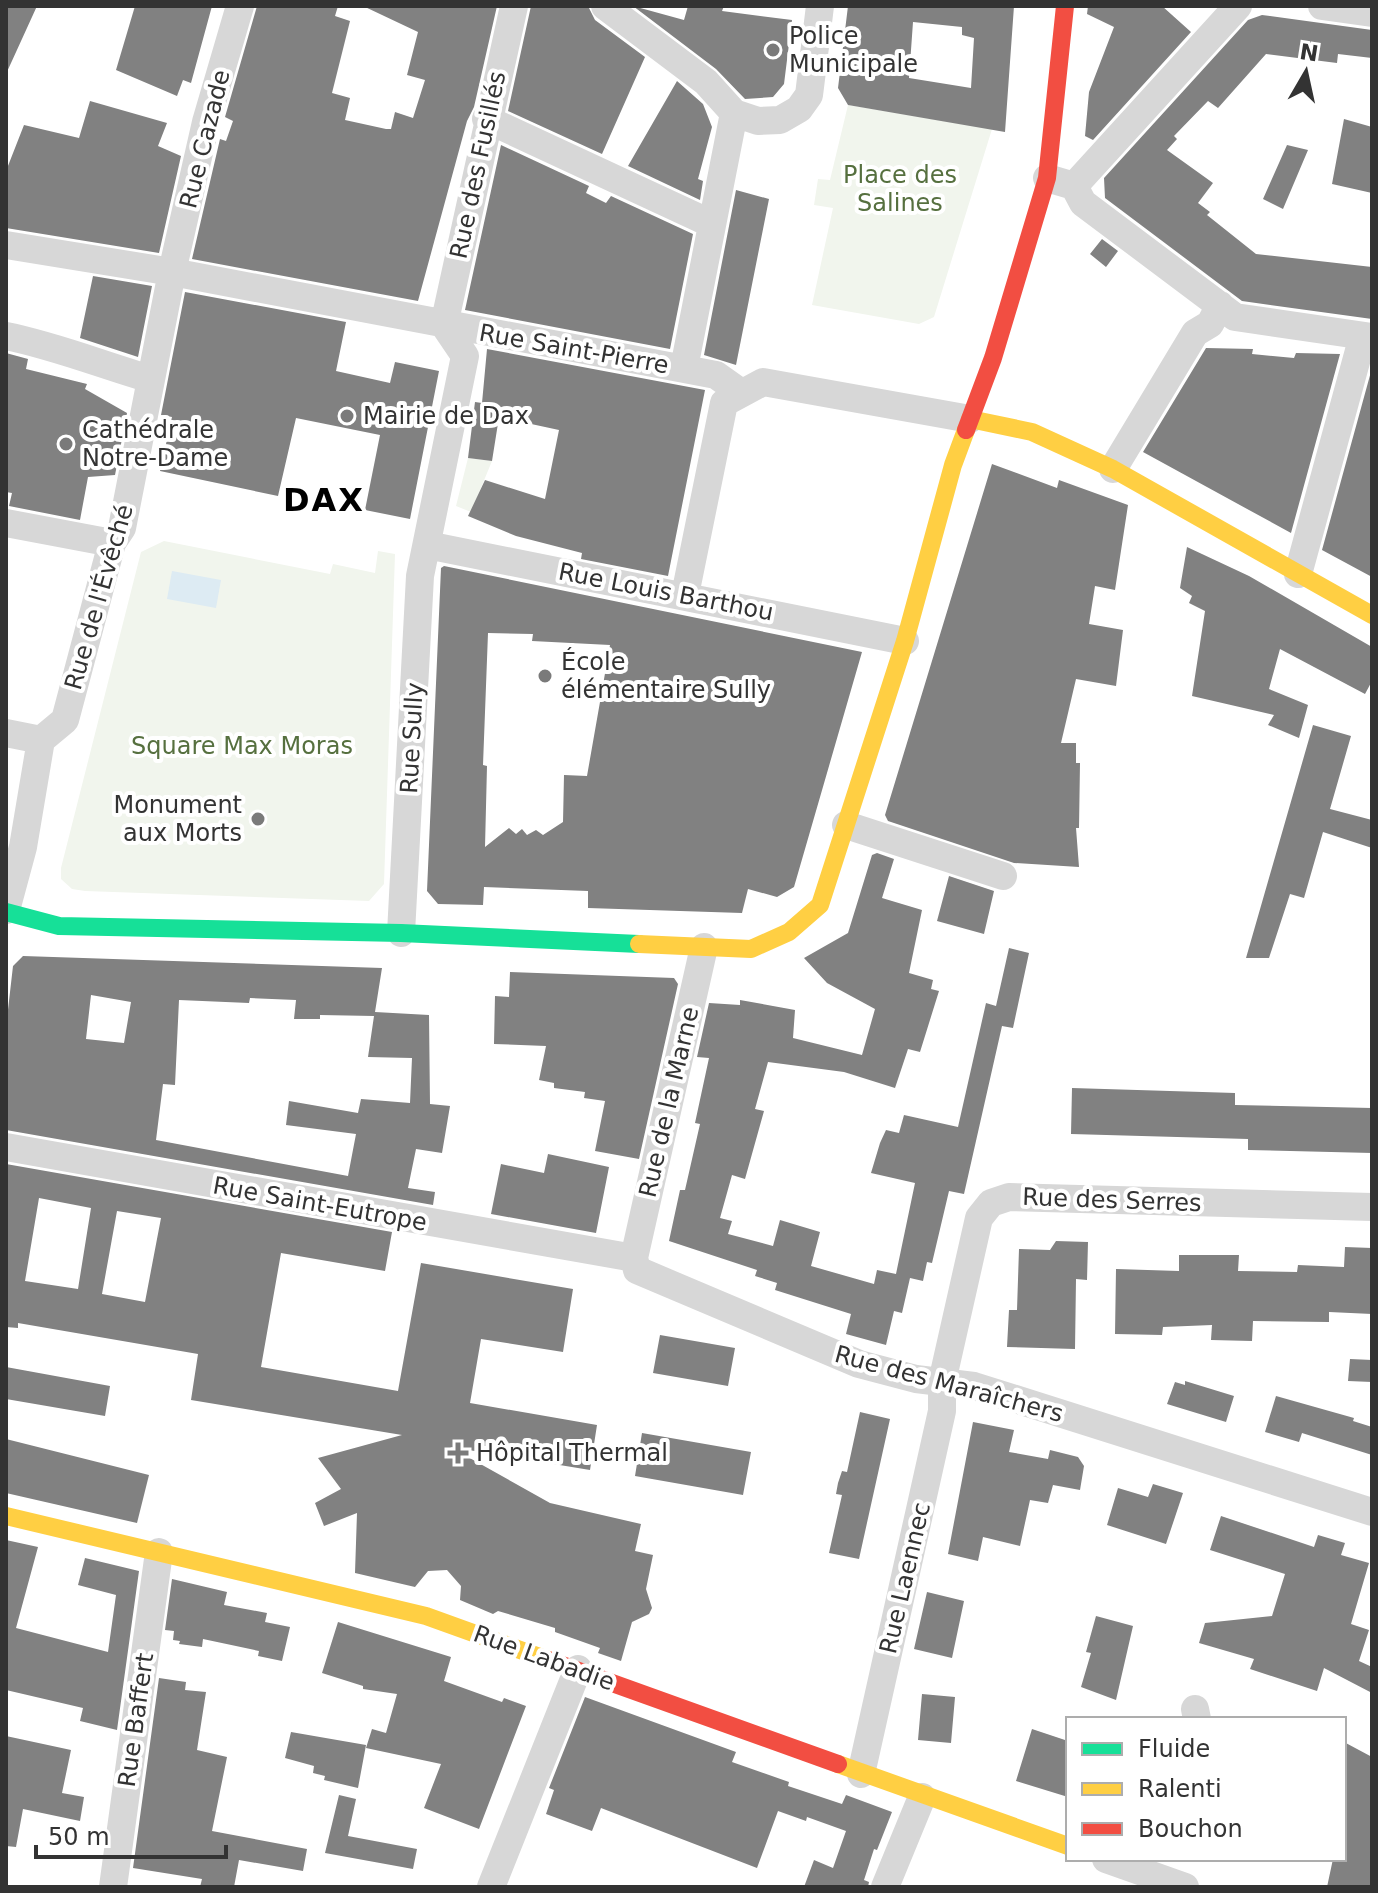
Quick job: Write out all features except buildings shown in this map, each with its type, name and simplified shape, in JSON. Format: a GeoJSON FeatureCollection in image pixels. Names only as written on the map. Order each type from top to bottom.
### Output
{"type":"FeatureCollection","features":[{"type":"Feature","properties":{"kind":"main road"},"geometry":{"type":"LineString","coordinates":[[6,911],[59,926],[316,934],[401,933],[751,949],[789,932],[820,905],[905,641],[953,465],[993,358],[1047,178],[1065,6]]}},
{"type":"Feature","properties":{"kind":"main road"},"geometry":{"type":"LineString","coordinates":[[970,419],[1032,432],[1113,469],[1372,615]]}},
{"type":"Feature","properties":{"kind":"main road","name":"Rue Labadie"},"geometry":{"type":"LineString","coordinates":[[6,1516],[426,1616],[922,1797],[1066,1845]]}},
{"type":"Feature","properties":{"kind":"street","name":"Rue Cazade"},"geometry":{"type":"LineString","coordinates":[[172,272],[206,122],[240,6]]}},
{"type":"Feature","properties":{"kind":"street","name":"Rue des Fusillés"},"geometry":{"type":"LineString","coordinates":[[444,325],[486,119],[514,6]]}},
{"type":"Feature","properties":{"kind":"street"},"geometry":{"type":"LineString","coordinates":[[605,6],[706,82],[734,113],[758,121],[780,120],[799,109],[809,95],[820,6]]}},
{"type":"Feature","properties":{"kind":"street"},"geometry":{"type":"LineString","coordinates":[[1079,194],[1238,6]]}},
{"type":"Feature","properties":{"kind":"street"},"geometry":{"type":"LineString","coordinates":[[1322,6],[1372,13]]}},
{"type":"Feature","properties":{"kind":"street"},"geometry":{"type":"LineString","coordinates":[[684,368],[734,113]]}},
{"type":"Feature","properties":{"kind":"street"},"geometry":{"type":"LineString","coordinates":[[486,119],[712,224]]}},
{"type":"Feature","properties":{"kind":"street"},"geometry":{"type":"LineString","coordinates":[[1047,178],[1079,194],[1227,311],[1368,336],[1298,574]]}},
{"type":"Feature","properties":{"kind":"street","name":"Rue Saint-Pierre"},"geometry":{"type":"LineString","coordinates":[[6,245],[172,272],[684,368],[716,375],[740,392]]}},
{"type":"Feature","properties":{"kind":"street","name":"Rue de l'Évêché"},"geometry":{"type":"LineString","coordinates":[[41,740],[65,720],[112,543],[122,528],[172,272]]}},
{"type":"Feature","properties":{"kind":"street"},"geometry":{"type":"LineString","coordinates":[[1113,469],[1195,333],[1227,311]]}},
{"type":"Feature","properties":{"kind":"street","name":"Rue Sully"},"geometry":{"type":"LineString","coordinates":[[401,933],[420,576],[465,356],[444,325]]}},
{"type":"Feature","properties":{"kind":"street"},"geometry":{"type":"LineString","coordinates":[[6,336],[60,347],[73,356],[151,379]]}},
{"type":"Feature","properties":{"kind":"street"},"geometry":{"type":"LineString","coordinates":[[685,595],[724,403],[740,392],[763,382],[970,419]]}},
{"type":"Feature","properties":{"kind":"street"},"geometry":{"type":"LineString","coordinates":[[6,523],[112,543]]}},
{"type":"Feature","properties":{"kind":"street","name":"Rue Louis Barthou"},"geometry":{"type":"LineString","coordinates":[[427,545],[905,641]]}},
{"type":"Feature","properties":{"kind":"street"},"geometry":{"type":"LineString","coordinates":[[6,733],[41,740],[23,847],[6,911]]}},
{"type":"Feature","properties":{"kind":"street"},"geometry":{"type":"LineString","coordinates":[[846,825],[1003,876]]}},
{"type":"Feature","properties":{"kind":"street","name":"Rue de la Marne"},"geometry":{"type":"LineString","coordinates":[[634,1258],[704,947]]}},
{"type":"Feature","properties":{"kind":"street","name":"Rue Saint-Eutrope"},"geometry":{"type":"LineString","coordinates":[[6,1147],[634,1258]]}},
{"type":"Feature","properties":{"kind":"street","name":"Rue des Serres"},"geometry":{"type":"LineString","coordinates":[[942,1382],[979,1218],[991,1203],[1009,1197],[1372,1207]]}},
{"type":"Feature","properties":{"kind":"street","name":"Rue des Maraîchers"},"geometry":{"type":"LineString","coordinates":[[634,1258],[637,1270],[859,1364],[916,1379],[974,1386],[1372,1512]]}},
{"type":"Feature","properties":{"kind":"street","name":"Rue Laennec"},"geometry":{"type":"LineString","coordinates":[[861,1774],[942,1411],[942,1382]]}},
{"type":"Feature","properties":{"kind":"street","name":"Rue Baffert"},"geometry":{"type":"LineString","coordinates":[[113,1887],[159,1552]]}},
{"type":"Feature","properties":{"kind":"street"},"geometry":{"type":"LineString","coordinates":[[491,1887],[578,1669]]}},
{"type":"Feature","properties":{"kind":"street"},"geometry":{"type":"LineString","coordinates":[[885,1887],[922,1797]]}},
{"type":"Feature","properties":{"kind":"street"},"geometry":{"type":"LineString","coordinates":[[1119,1861],[1157,1867],[1185,1887]]}},
{"type":"Feature","properties":{"kind":"green space","name":"Place des Salines"},"geometry":{"type":"Polygon","coordinates":[[[848,105],[992,129],[934,317],[919,324],[812,305],[833,208],[814,205],[818,179],[830,180],[848,105]]]}},
{"type":"Feature","properties":{"kind":"green space"},"geometry":{"type":"Polygon","coordinates":[[[468,458],[492,461],[471,512],[456,506],[468,458]]]}},
{"type":"Feature","properties":{"kind":"green space","name":"Square Max Moras"},"geometry":{"type":"Polygon","coordinates":[[[164,541],[330,574],[333,564],[375,573],[378,551],[395,554],[384,884],[369,901],[85,891],[72,889],[61,879],[61,868],[141,552],[164,541]]]}},
{"type":"Feature","properties":{"kind":"shaded area"},"geometry":{"type":"Polygon","coordinates":[[[172,571],[221,580],[216,608],[167,599],[172,571]]]}},
{"type":"Feature","properties":{"kind":"traffic: fast"},"geometry":{"type":"LineString","coordinates":[[6,912],[59,926],[401,933],[639,944]]}},
{"type":"Feature","properties":{"kind":"traffic: slow"},"geometry":{"type":"LineString","coordinates":[[970,419],[1032,432],[1113,469],[1372,615]]}},
{"type":"Feature","properties":{"kind":"traffic: slow"},"geometry":{"type":"LineString","coordinates":[[639,944],[751,949],[789,932],[820,905],[905,641],[953,465],[966,430]]}},
{"type":"Feature","properties":{"kind":"traffic: slow"},"geometry":{"type":"LineString","coordinates":[[6,1516],[426,1616],[548,1660]]}},
{"type":"Feature","properties":{"kind":"traffic: slow"},"geometry":{"type":"LineString","coordinates":[[838,1764],[1066,1845]]}},
{"type":"Feature","properties":{"kind":"traffic: jam"},"geometry":{"type":"LineString","coordinates":[[966,430],[993,358],[1047,178],[1065,6]]}},
{"type":"Feature","properties":{"kind":"traffic: jam"},"geometry":{"type":"LineString","coordinates":[[548,1660],[838,1764]]}},
{"type":"Feature","properties":{"kind":"place","name":"Police Municipale"},"geometry":{"type":"Point","coordinates":[773,50]}},
{"type":"Feature","properties":{"kind":"place","name":"Mairie de Dax"},"geometry":{"type":"Point","coordinates":[347,416]}},
{"type":"Feature","properties":{"kind":"place","name":"Cathédrale Notre-Dame"},"geometry":{"type":"Point","coordinates":[66,444]}},
{"type":"Feature","properties":{"kind":"place","name":"École élémentaire Sully"},"geometry":{"type":"Point","coordinates":[545,676]}},
{"type":"Feature","properties":{"kind":"place","name":"Monument aux Morts"},"geometry":{"type":"Point","coordinates":[258,819]}},
{"type":"Feature","properties":{"kind":"place","name":"Hôpital Thermal"},"geometry":{"type":"Point","coordinates":[458,1453]}},
{"type":"Feature","properties":{"kind":"district","name":"DAX"},"geometry":{"type":"Point","coordinates":[324,500]}}]}
